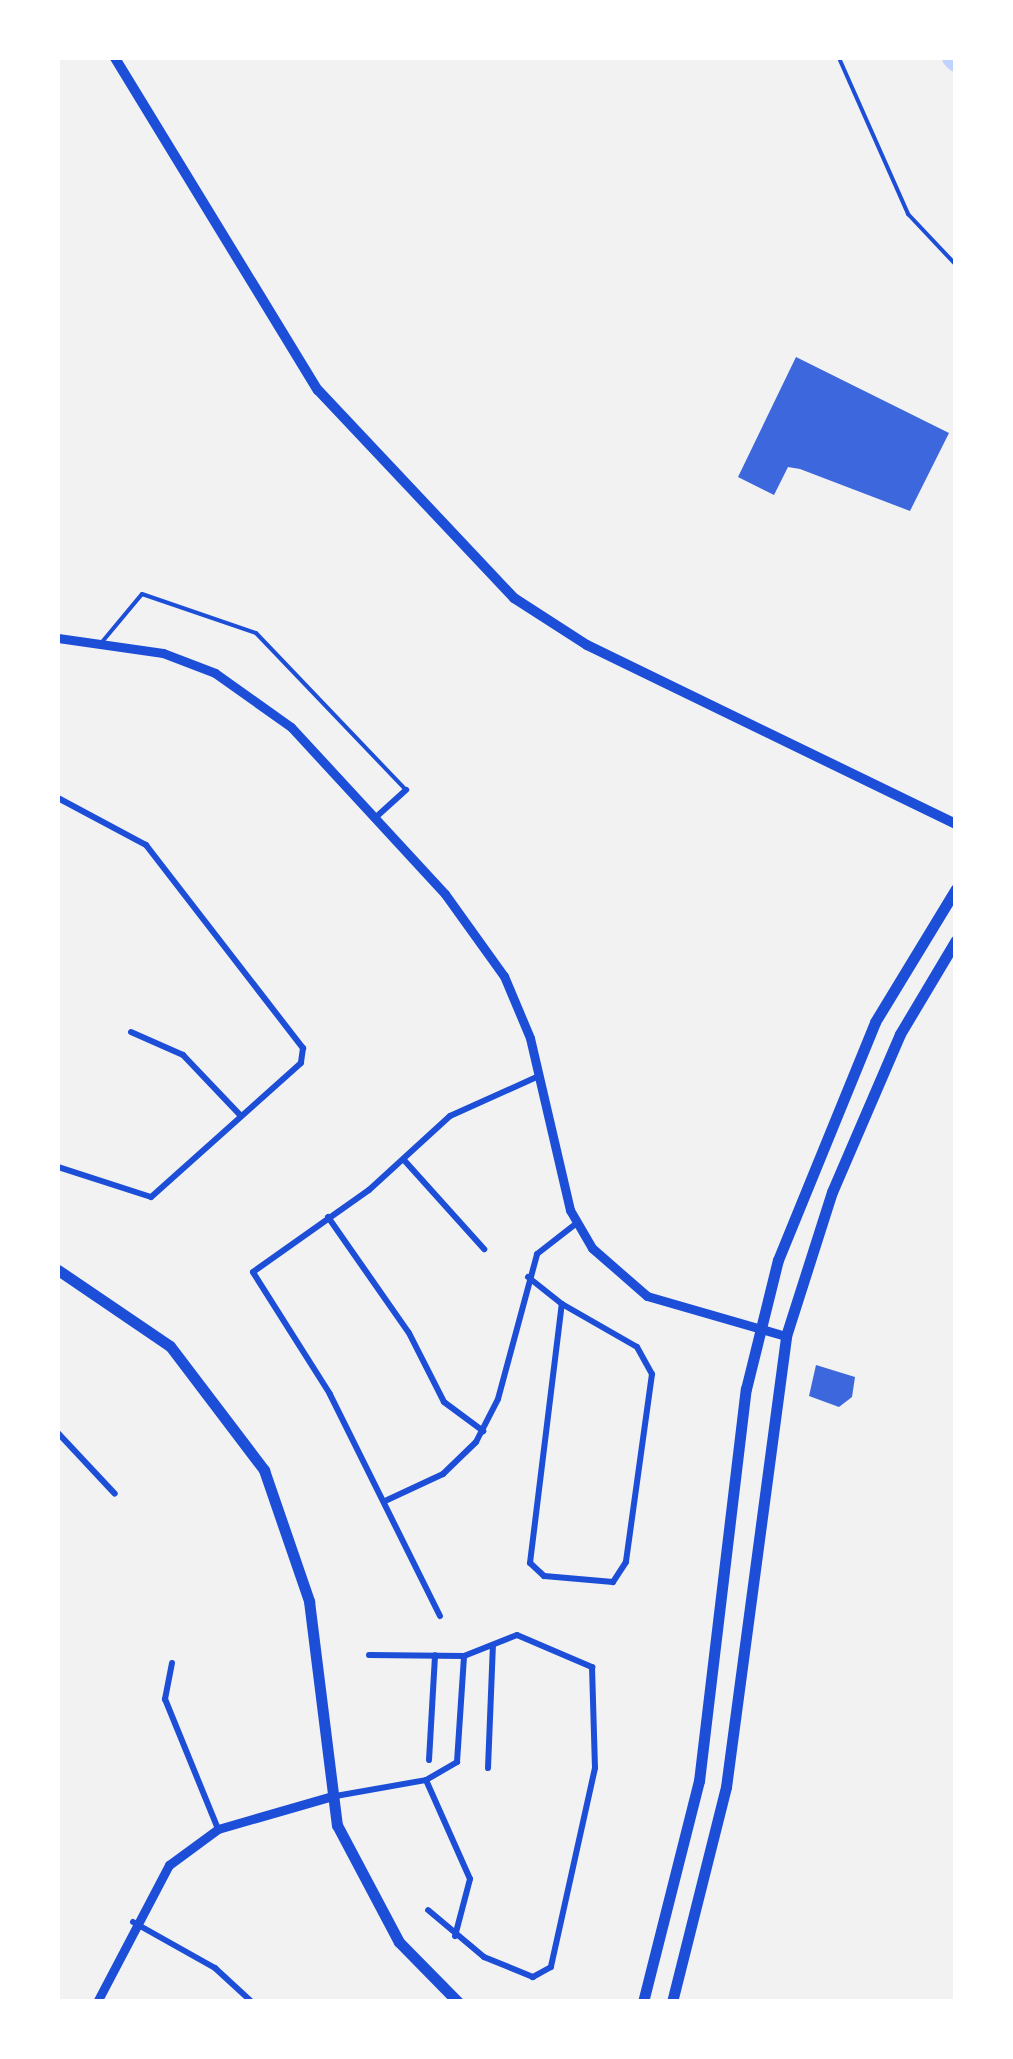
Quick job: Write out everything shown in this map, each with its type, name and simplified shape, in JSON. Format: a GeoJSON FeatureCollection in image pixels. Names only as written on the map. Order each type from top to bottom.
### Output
{"type":"FeatureCollection","features":[{"type":"Feature","properties":{"kind":"main road"},"geometry":{"type":"LineString","coordinates":[[115,58],[318,390],[514,598],[587,644],[956,824]]}},
{"type":"Feature","properties":{"kind":"main road"},"geometry":{"type":"LineString","coordinates":[[643,2002],[699,1782],[758,1329],[801,1194],[875,1022],[956,889]]}},
{"type":"Feature","properties":{"kind":"main road"},"geometry":{"type":"LineString","coordinates":[[672,2002],[726,1786],[786,1336],[832,1192],[900,1034],[956,940]]}},
{"type":"Feature","properties":{"kind":"main road"},"geometry":{"type":"LineString","coordinates":[[58,1270],[170,1346],[264,1470],[309,1600],[329,1797],[381,1915],[458,2002]]}},
{"type":"Feature","properties":{"kind":"street"},"geometry":{"type":"LineString","coordinates":[[58,638],[102,642],[215,672],[262,702],[375,818],[504,976],[539,1076],[577,1223],[609,1268],[648,1296],[786,1336]]}},
{"type":"Feature","properties":{"kind":"street"},"geometry":{"type":"LineString","coordinates":[[375,818],[406,790]]}},
{"type":"Feature","properties":{"kind":"street"},"geometry":{"type":"LineString","coordinates":[[58,798],[146,844],[221,950],[302,1036],[302,1063],[138,1200],[58,1167]]}},
{"type":"Feature","properties":{"kind":"street"},"geometry":{"type":"LineString","coordinates":[[131,1032],[183,1055],[241,1116]]}},
{"type":"Feature","properties":{"kind":"street"},"geometry":{"type":"LineString","coordinates":[[440,1616],[385,1501],[254,1272],[404,1160],[450,1116],[539,1076]]}},
{"type":"Feature","properties":{"kind":"street"},"geometry":{"type":"LineString","coordinates":[[404,1160],[484,1248]]}},
{"type":"Feature","properties":{"kind":"street"},"geometry":{"type":"LineString","coordinates":[[328,1218],[444,1402],[483,1430]]}},
{"type":"Feature","properties":{"kind":"street"},"geometry":{"type":"LineString","coordinates":[[385,1501],[443,1474],[483,1430],[536,1254],[577,1223]]}},
{"type":"Feature","properties":{"kind":"street"},"geometry":{"type":"LineString","coordinates":[[528,1277],[562,1304],[637,1348],[652,1374],[626,1562],[613,1582],[544,1576],[530,1563],[562,1304]]}},
{"type":"Feature","properties":{"kind":"street"},"geometry":{"type":"LineString","coordinates":[[58,1433],[115,1494]]}},
{"type":"Feature","properties":{"kind":"street"},"geometry":{"type":"LineString","coordinates":[[369,1654],[464,1656],[517,1635],[592,1667],[595,1768],[551,1968],[533,1977],[455,1936],[428,1910]]}},
{"type":"Feature","properties":{"kind":"street"},"geometry":{"type":"LineString","coordinates":[[488,1768],[492,1645]]}},
{"type":"Feature","properties":{"kind":"street"},"geometry":{"type":"LineString","coordinates":[[430,1760],[434,1656]]}},
{"type":"Feature","properties":{"kind":"street"},"geometry":{"type":"LineString","coordinates":[[97,2002],[133,1922],[169,1865],[218,1829],[329,1797],[426,1780],[457,1762],[464,1656]]}},
{"type":"Feature","properties":{"kind":"street"},"geometry":{"type":"LineString","coordinates":[[172,1663],[166,1699],[173,1726],[218,1829]]}},
{"type":"Feature","properties":{"kind":"street"},"geometry":{"type":"LineString","coordinates":[[426,1780],[470,1879],[455,1936]]}},
{"type":"Feature","properties":{"kind":"street"},"geometry":{"type":"LineString","coordinates":[[133,1922],[215,1968],[252,2002]]}},
{"type":"Feature","properties":{"kind":"lane"},"geometry":{"type":"LineString","coordinates":[[840,58],[908,214],[956,265]]}},
{"type":"Feature","properties":{"kind":"lane"},"geometry":{"type":"LineString","coordinates":[[102,642],[142,594],[256,633],[406,790]]}},
{"type":"Feature","properties":{"kind":"building"},"geometry":{"type":"Polygon","coordinates":[[[796,357],[949,433],[910,511],[800,469],[788,467],[774,495],[738,477],[796,357]]]}},
{"type":"Feature","properties":{"kind":"building"},"geometry":{"type":"Polygon","coordinates":[[[816,1365],[855,1377],[852,1397],[839,1407],[809,1396],[816,1365]]]}},
{"type":"Feature","properties":{"kind":"waterway"},"geometry":{"type":"LineString","coordinates":[[952,58],[956,62]]}}]}
